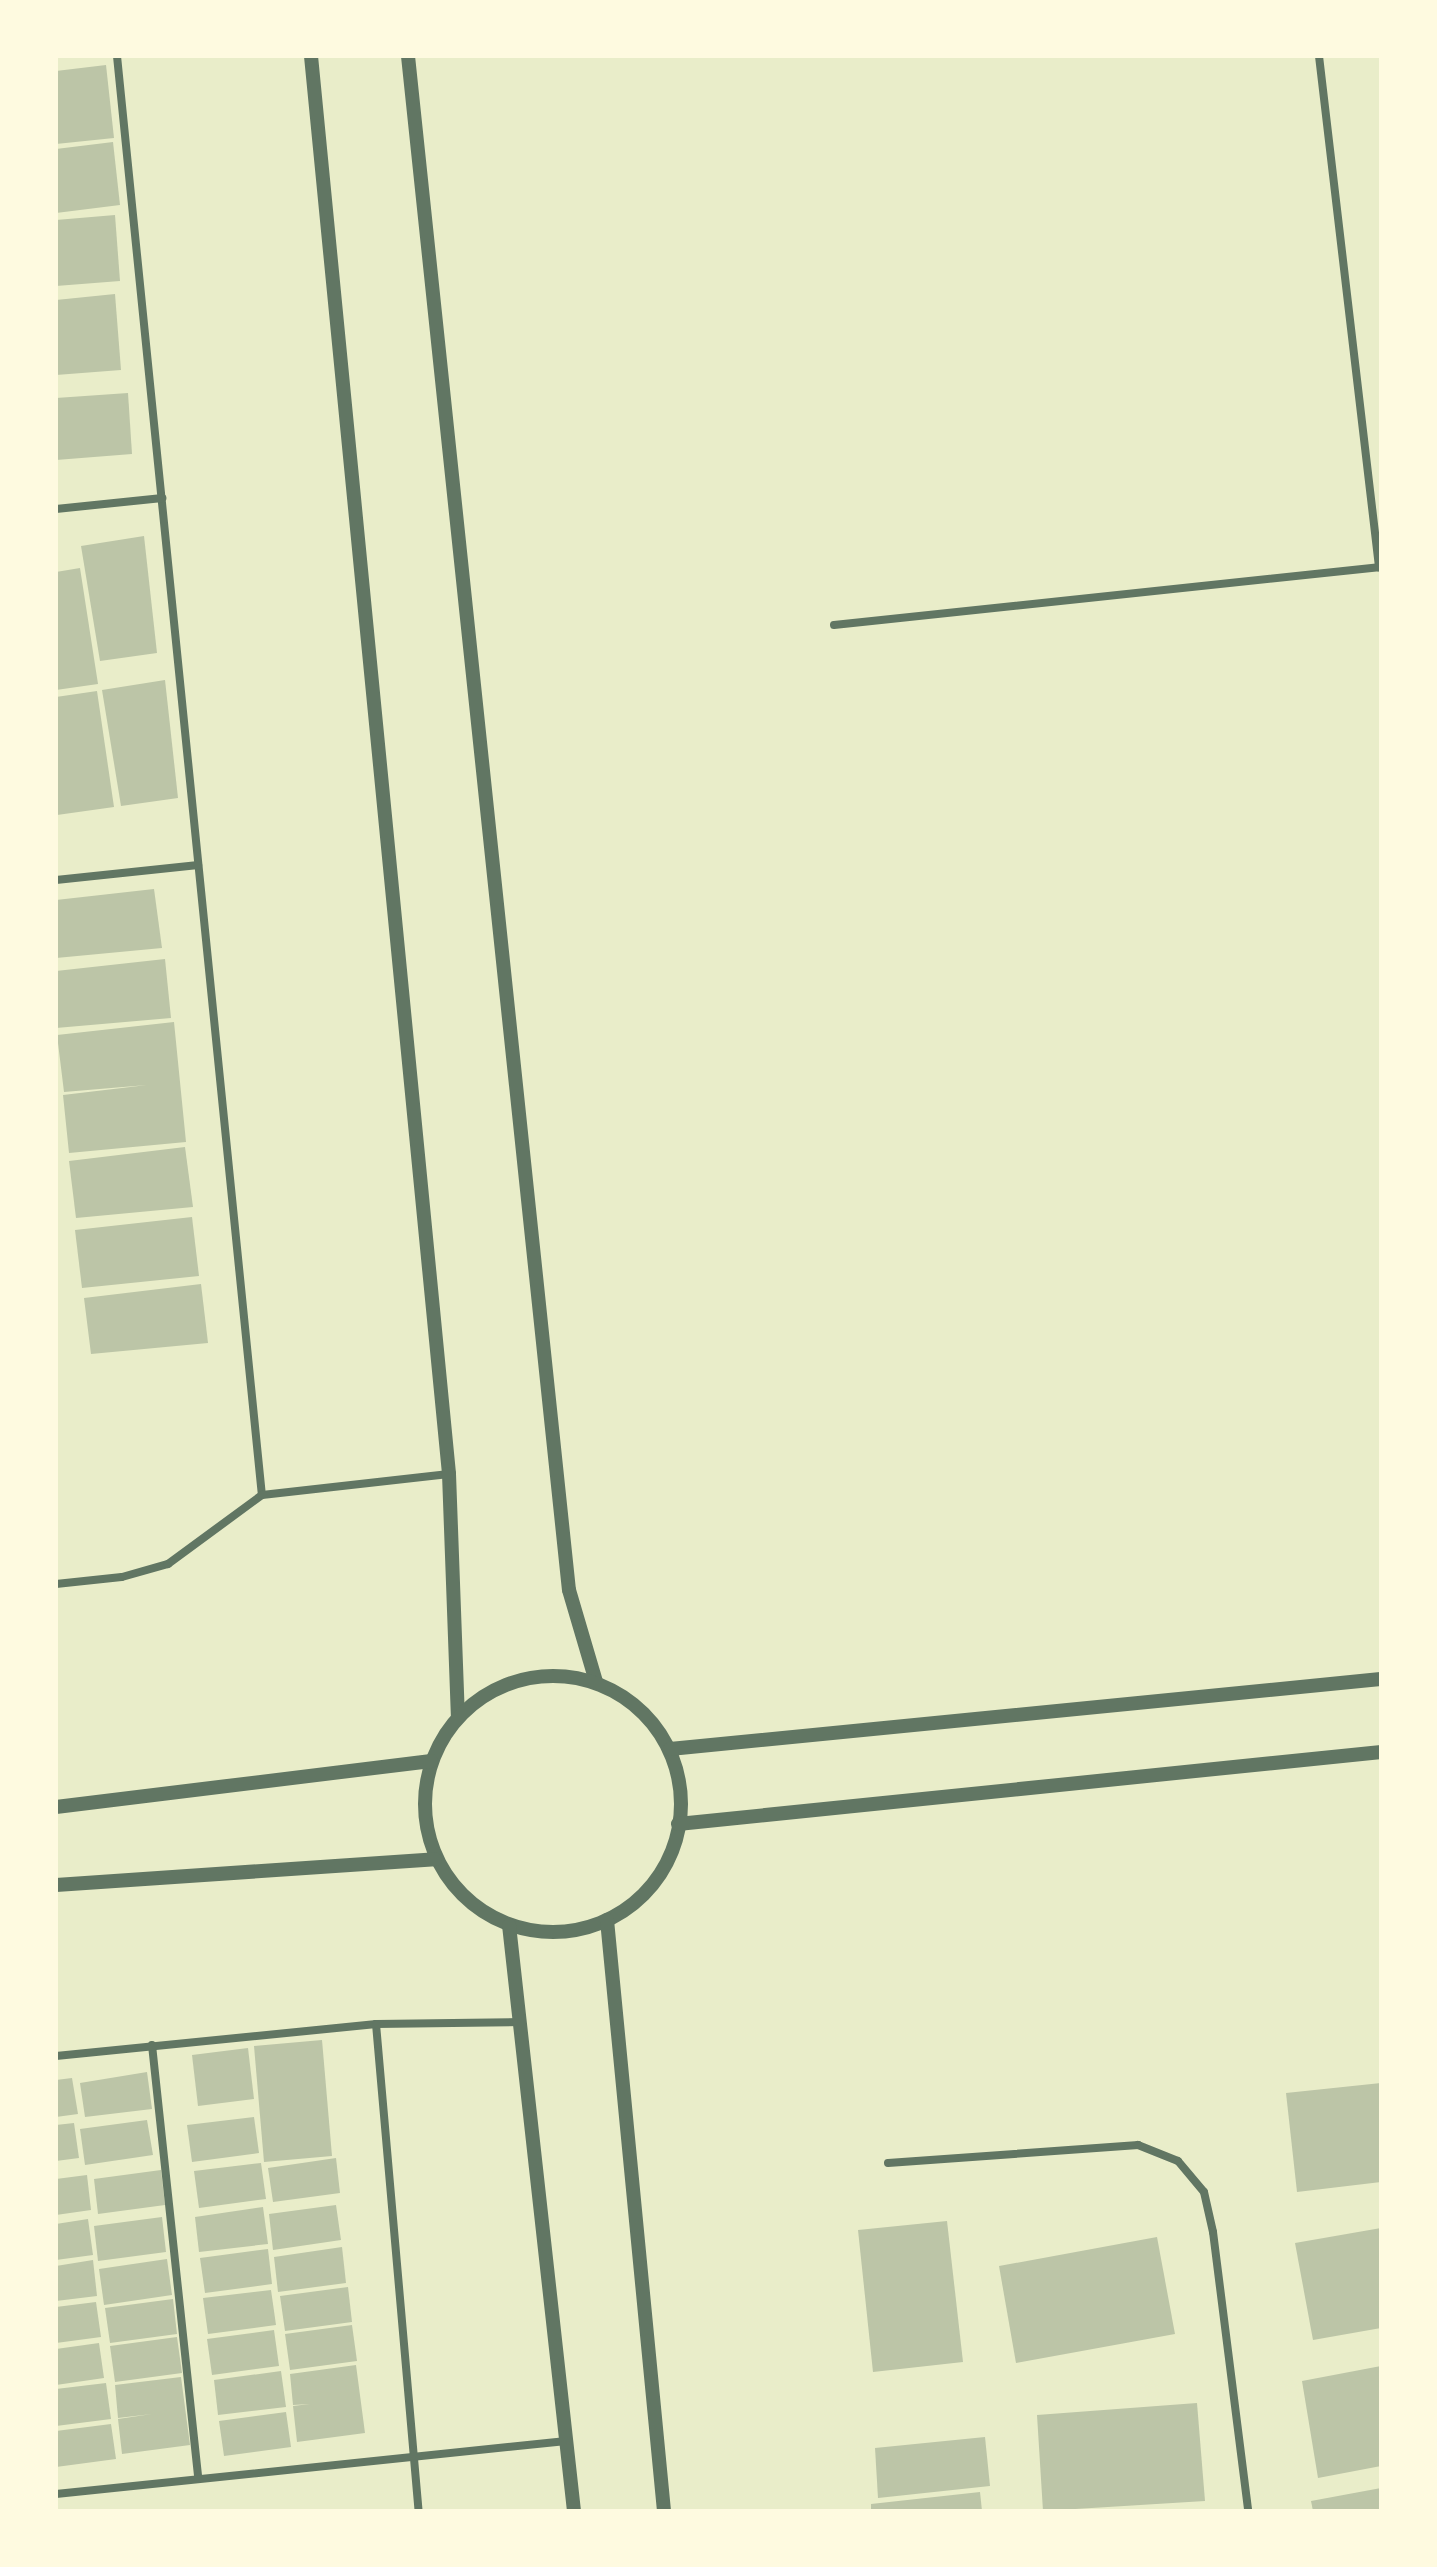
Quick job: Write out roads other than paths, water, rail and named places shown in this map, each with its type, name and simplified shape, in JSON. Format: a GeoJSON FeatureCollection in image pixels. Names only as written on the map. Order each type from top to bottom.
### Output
{"type":"FeatureCollection","features":[{"type":"Feature","properties":{"kind":"street"},"geometry":{"type":"LineString","coordinates":[[117,56],[262,1495]]}},
{"type":"Feature","properties":{"kind":"street"},"geometry":{"type":"LineString","coordinates":[[311,56],[449,1474],[458,1717]]}},
{"type":"Feature","properties":{"kind":"street"},"geometry":{"type":"LineString","coordinates":[[408,56],[569,1590],[596,1682]]}},
{"type":"Feature","properties":{"kind":"street"},"geometry":{"type":"LineString","coordinates":[[834,625],[1380,567],[1319,56]]}},
{"type":"Feature","properties":{"kind":"street"},"geometry":{"type":"LineString","coordinates":[[56,509],[162,498]]}},
{"type":"Feature","properties":{"kind":"street"},"geometry":{"type":"LineString","coordinates":[[56,880],[198,865]]}},
{"type":"Feature","properties":{"kind":"street"},"geometry":{"type":"LineString","coordinates":[[56,1584],[122,1577],[168,1564],[262,1495],[449,1474]]}},
{"type":"Feature","properties":{"kind":"street"},"geometry":{"type":"LineString","coordinates":[[547,1674],[596,1682],[640,1708],[670,1749],[682,1796],[675,1847],[648,1890],[607,1920],[558,1933],[509,1925],[466,1900],[435,1859],[423,1810],[431,1761],[458,1717],[498,1687],[547,1674]]}},
{"type":"Feature","properties":{"kind":"street"},"geometry":{"type":"LineString","coordinates":[[670,1749],[1381,1679]]}},
{"type":"Feature","properties":{"kind":"street"},"geometry":{"type":"LineString","coordinates":[[678,1824],[1381,1752]]}},
{"type":"Feature","properties":{"kind":"street"},"geometry":{"type":"LineString","coordinates":[[56,1807],[431,1761]]}},
{"type":"Feature","properties":{"kind":"street"},"geometry":{"type":"LineString","coordinates":[[56,1885],[435,1859]]}},
{"type":"Feature","properties":{"kind":"street"},"geometry":{"type":"LineString","coordinates":[[607,1920],[664,2511]]}},
{"type":"Feature","properties":{"kind":"street"},"geometry":{"type":"LineString","coordinates":[[509,1925],[574,2511]]}},
{"type":"Feature","properties":{"kind":"street"},"geometry":{"type":"LineString","coordinates":[[56,2056],[376,2024],[521,2022]]}},
{"type":"Feature","properties":{"kind":"street"},"geometry":{"type":"LineString","coordinates":[[376,2024],[419,2511]]}},
{"type":"Feature","properties":{"kind":"street"},"geometry":{"type":"LineString","coordinates":[[152,2045],[198,2479]]}},
{"type":"Feature","properties":{"kind":"street"},"geometry":{"type":"LineString","coordinates":[[888,2163],[1138,2145],[1178,2161],[1204,2192],[1213,2232],[1248,2511]]}},
{"type":"Feature","properties":{"kind":"street"},"geometry":{"type":"LineString","coordinates":[[56,2494],[566,2441]]}}]}
